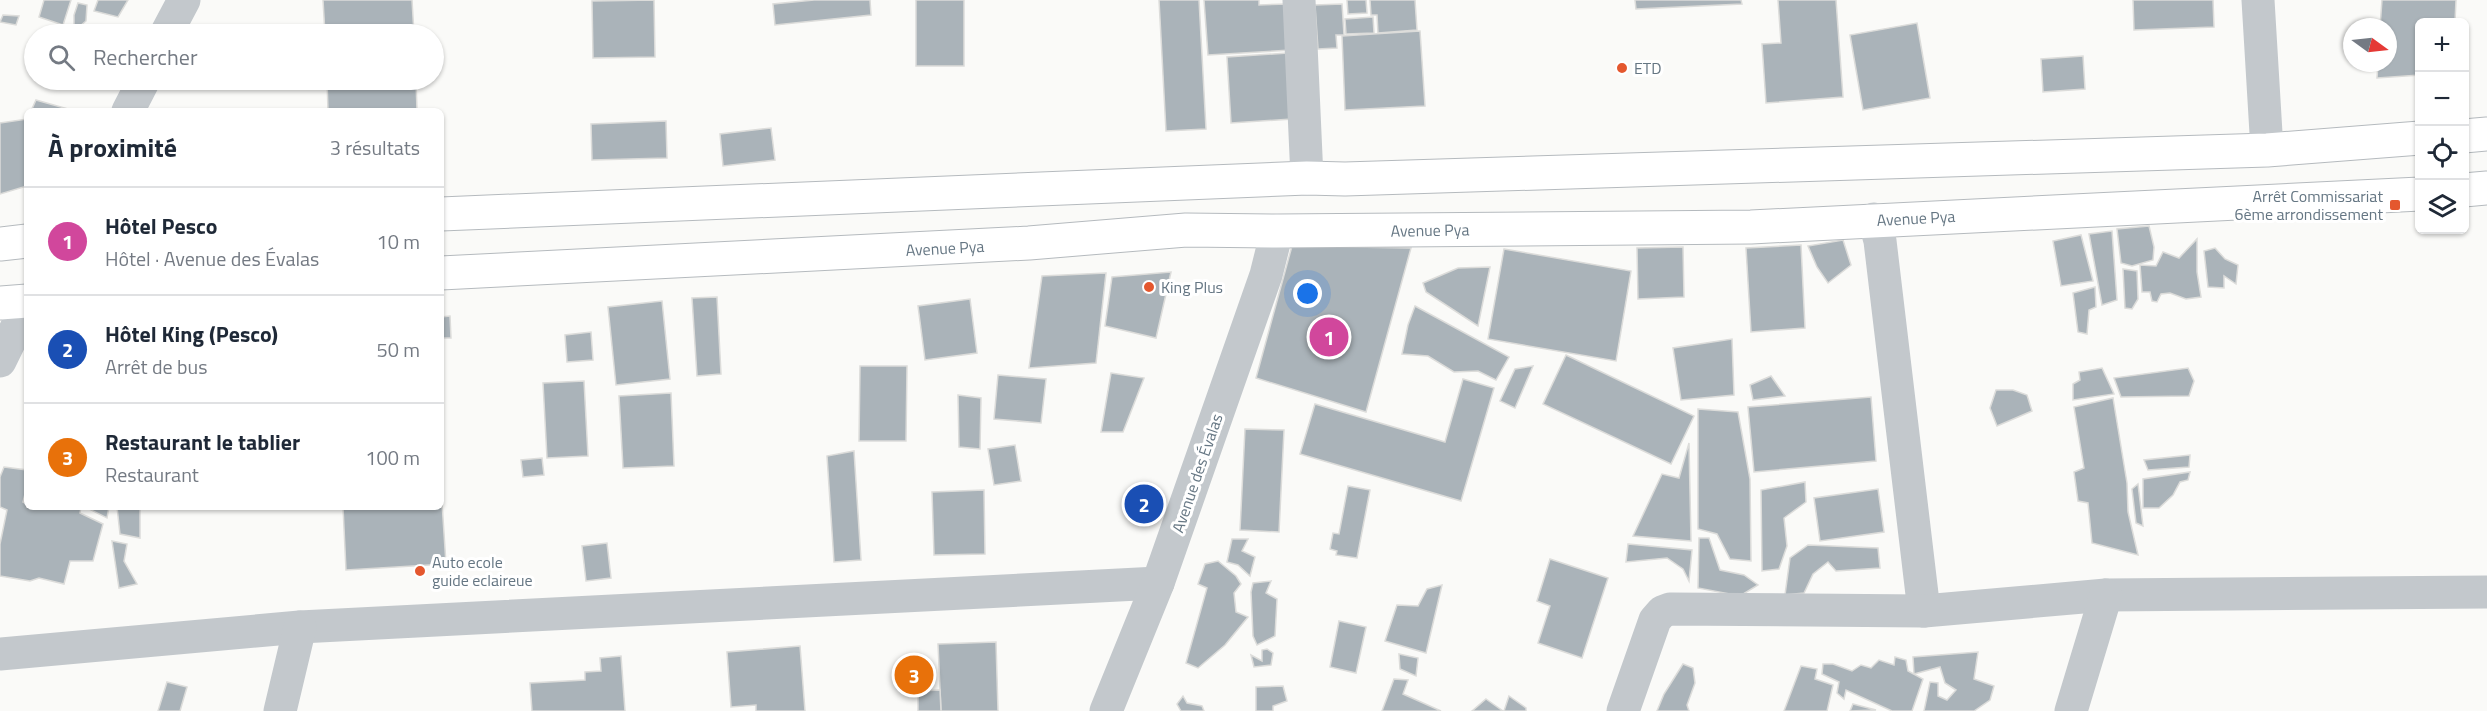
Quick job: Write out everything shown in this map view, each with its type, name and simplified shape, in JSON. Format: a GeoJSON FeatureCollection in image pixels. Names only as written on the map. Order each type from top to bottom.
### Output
{"type":"FeatureCollection","features":[{"type":"Feature","properties":{"kind":"main road"},"geometry":{"type":"LineString","coordinates":[[2469,135],[2487,134]]}},
{"type":"Feature","properties":{"kind":"main road"},"geometry":{"type":"LineString","coordinates":[[444,214],[1293,179],[2267,150],[2415,138]]}},
{"type":"Feature","properties":{"kind":"main road"},"geometry":{"type":"LineString","coordinates":[[1277,231],[1293,179]]}},
{"type":"Feature","properties":{"kind":"main road"},"geometry":{"type":"LineString","coordinates":[[2469,190],[2487,188]]}},
{"type":"Feature","properties":{"kind":"main road","name":"Avenue Pya"},"geometry":{"type":"LineString","coordinates":[[444,273],[1029,243],[1186,230],[1751,227],[1874,219],[2415,194]]}},
{"type":"Feature","properties":{"kind":"main road"},"geometry":{"type":"LineString","coordinates":[[0,244],[24,241]]}},
{"type":"Feature","properties":{"kind":"main road"},"geometry":{"type":"LineString","coordinates":[[0,303],[24,301]]}},
{"type":"Feature","properties":{"kind":"street"},"geometry":{"type":"LineString","coordinates":[[171,24],[184,0]]}},
{"type":"Feature","properties":{"kind":"street"},"geometry":{"type":"LineString","coordinates":[[1293,179],[1299,0]]}},
{"type":"Feature","properties":{"kind":"street"},"geometry":{"type":"LineString","coordinates":[[2258,0],[2267,150]]}},
{"type":"Feature","properties":{"kind":"street"},"geometry":{"type":"LineString","coordinates":[[130,108],[139,90]]}},
{"type":"Feature","properties":{"kind":"street"},"geometry":{"type":"LineString","coordinates":[[1874,219],[1880,241],[1924,611]]}},
{"type":"Feature","properties":{"kind":"street","name":"Avenue des Évalas"},"geometry":{"type":"LineString","coordinates":[[1106,711],[1158,583],[1266,275],[1277,231]]}},
{"type":"Feature","properties":{"kind":"street"},"geometry":{"type":"LineString","coordinates":[[0,361],[24,312]]}},
{"type":"Feature","properties":{"kind":"street"},"geometry":{"type":"LineString","coordinates":[[0,654],[300,627],[1158,583]]}},
{"type":"Feature","properties":{"kind":"street"},"geometry":{"type":"LineString","coordinates":[[1623,711],[1655,620],[1662,612],[1670,609],[1924,611],[2106,595],[2487,592]]}},
{"type":"Feature","properties":{"kind":"street"},"geometry":{"type":"LineString","coordinates":[[2071,711],[2106,595]]}},
{"type":"Feature","properties":{"kind":"street"},"geometry":{"type":"LineString","coordinates":[[280,711],[300,627]]}},
{"type":"Feature","properties":{"kind":"building"},"geometry":{"type":"Polygon","coordinates":[[[44,0],[71,0],[63,24],[39,17],[44,0]]]}},
{"type":"Feature","properties":{"kind":"building"},"geometry":{"type":"Polygon","coordinates":[[[98,0],[128,0],[118,17],[94,11],[98,0]]]}},
{"type":"Feature","properties":{"kind":"building"},"geometry":{"type":"Polygon","coordinates":[[[323,0],[412,0],[413,24],[324,24],[323,0]]]}},
{"type":"Feature","properties":{"kind":"building"},"geometry":{"type":"Polygon","coordinates":[[[654,0],[655,57],[593,58],[592,1],[654,0]]]}},
{"type":"Feature","properties":{"kind":"building"},"geometry":{"type":"Polygon","coordinates":[[[814,0],[870,0],[871,15],[775,25],[773,4],[814,0]]]}},
{"type":"Feature","properties":{"kind":"building"},"geometry":{"type":"Polygon","coordinates":[[[916,0],[964,0],[964,66],[916,66],[916,0]]]}},
{"type":"Feature","properties":{"kind":"building"},"geometry":{"type":"Polygon","coordinates":[[[1159,0],[1199,0],[1206,129],[1166,131],[1159,0]]]}},
{"type":"Feature","properties":{"kind":"building"},"geometry":{"type":"Polygon","coordinates":[[[1204,0],[1259,0],[1259,5],[1288,4],[1291,50],[1208,55],[1204,0]]]}},
{"type":"Feature","properties":{"kind":"building"},"geometry":{"type":"Polygon","coordinates":[[[1347,0],[1366,0],[1367,13],[1348,14],[1347,0]]]}},
{"type":"Feature","properties":{"kind":"building"},"geometry":{"type":"Polygon","coordinates":[[[1370,0],[1415,0],[1417,30],[1378,33],[1377,15],[1371,15],[1370,0]]]}},
{"type":"Feature","properties":{"kind":"building"},"geometry":{"type":"Polygon","coordinates":[[[1635,0],[1741,0],[1742,4],[1636,9],[1635,0]]]}},
{"type":"Feature","properties":{"kind":"building"},"geometry":{"type":"Polygon","coordinates":[[[1778,0],[1836,0],[1843,97],[1766,103],[1762,44],[1781,43],[1778,0]]]}},
{"type":"Feature","properties":{"kind":"building"},"geometry":{"type":"Polygon","coordinates":[[[2133,0],[2213,0],[2214,27],[2134,30],[2133,0]]]}},
{"type":"Feature","properties":{"kind":"building"},"geometry":{"type":"Polygon","coordinates":[[[2382,0],[2456,0],[2455,18],[2415,18],[2415,75],[2377,78],[2377,72],[2397,72],[2397,18],[2381,18],[2382,0]]]}},
{"type":"Feature","properties":{"kind":"building"},"geometry":{"type":"Polygon","coordinates":[[[78,3],[87,5],[86,21],[82,24],[74,24],[78,3]]]}},
{"type":"Feature","properties":{"kind":"building"},"geometry":{"type":"Polygon","coordinates":[[[1342,4],[1344,35],[1336,35],[1337,48],[1318,49],[1315,5],[1342,4]]]}},
{"type":"Feature","properties":{"kind":"building"},"geometry":{"type":"Polygon","coordinates":[[[3,15],[19,16],[16,25],[0,22],[3,15]]]}},
{"type":"Feature","properties":{"kind":"building"},"geometry":{"type":"Polygon","coordinates":[[[1373,17],[1374,33],[1346,34],[1345,19],[1373,17]]]}},
{"type":"Feature","properties":{"kind":"building"},"geometry":{"type":"Polygon","coordinates":[[[1917,23],[1930,98],[1863,110],[1850,35],[1917,23]]]}},
{"type":"Feature","properties":{"kind":"building"},"geometry":{"type":"Polygon","coordinates":[[[1420,31],[1425,106],[1345,110],[1342,36],[1420,31]]]}},
{"type":"Feature","properties":{"kind":"building"},"geometry":{"type":"Polygon","coordinates":[[[1288,53],[1292,119],[1231,123],[1227,57],[1288,53]]]}},
{"type":"Feature","properties":{"kind":"building"},"geometry":{"type":"Polygon","coordinates":[[[2083,56],[2085,89],[2043,92],[2041,59],[2083,56]]]}},
{"type":"Feature","properties":{"kind":"building"},"geometry":{"type":"Polygon","coordinates":[[[327,90],[416,90],[417,108],[328,108],[327,90]]]}},
{"type":"Feature","properties":{"kind":"building"},"geometry":{"type":"Polygon","coordinates":[[[36,100],[64,108],[32,108],[36,100]]]}},
{"type":"Feature","properties":{"kind":"building"},"geometry":{"type":"Polygon","coordinates":[[[24,119],[24,187],[0,194],[0,123],[24,119]]]}},
{"type":"Feature","properties":{"kind":"building"},"geometry":{"type":"Polygon","coordinates":[[[666,121],[667,158],[592,160],[591,124],[666,121]]]}},
{"type":"Feature","properties":{"kind":"building"},"geometry":{"type":"Polygon","coordinates":[[[771,128],[775,160],[723,166],[720,134],[771,128]]]}},
{"type":"Feature","properties":{"kind":"building"},"geometry":{"type":"Polygon","coordinates":[[[2149,226],[2154,247],[2153,260],[2132,266],[2121,263],[2117,229],[2149,226]]]}},
{"type":"Feature","properties":{"kind":"building"},"geometry":{"type":"Polygon","coordinates":[[[2112,231],[2117,300],[2102,305],[2089,234],[2112,231]]]}},
{"type":"Feature","properties":{"kind":"building"},"geometry":{"type":"Polygon","coordinates":[[[2081,235],[2093,281],[2061,286],[2053,241],[2081,235]]]}},
{"type":"Feature","properties":{"kind":"building"},"geometry":{"type":"Polygon","coordinates":[[[2197,239],[2197,272],[2201,297],[2186,299],[2170,293],[2161,294],[2157,302],[2152,301],[2150,292],[2142,292],[2140,265],[2156,266],[2163,252],[2179,258],[2197,239]]]}},
{"type":"Feature","properties":{"kind":"building"},"geometry":{"type":"Polygon","coordinates":[[[1843,240],[1851,265],[1828,283],[1817,267],[1808,246],[1843,240]]]}},
{"type":"Feature","properties":{"kind":"building"},"geometry":{"type":"Polygon","coordinates":[[[1801,245],[1805,328],[1751,332],[1746,248],[1801,245]]]}},
{"type":"Feature","properties":{"kind":"building"},"geometry":{"type":"Polygon","coordinates":[[[1292,246],[1411,248],[1366,412],[1256,378],[1292,246]]]}},
{"type":"Feature","properties":{"kind":"building"},"geometry":{"type":"Polygon","coordinates":[[[1683,247],[1684,297],[1638,299],[1637,248],[1683,247]]]}},
{"type":"Feature","properties":{"kind":"building"},"geometry":{"type":"Polygon","coordinates":[[[2215,248],[2225,259],[2238,265],[2236,284],[2224,276],[2224,288],[2208,287],[2204,251],[2215,248]]]}},
{"type":"Feature","properties":{"kind":"building"},"geometry":{"type":"Polygon","coordinates":[[[1504,249],[1631,271],[1616,361],[1488,339],[1504,249]]]}},
{"type":"Feature","properties":{"kind":"building"},"geometry":{"type":"Polygon","coordinates":[[[1490,267],[1478,326],[1426,292],[1423,283],[1458,268],[1490,267]]]}},
{"type":"Feature","properties":{"kind":"building"},"geometry":{"type":"Polygon","coordinates":[[[2123,269],[2137,271],[2138,299],[2132,309],[2125,308],[2123,269]]]}},
{"type":"Feature","properties":{"kind":"building"},"geometry":{"type":"Polygon","coordinates":[[[1171,272],[1156,338],[1105,326],[1112,277],[1171,272]]]}},
{"type":"Feature","properties":{"kind":"building"},"geometry":{"type":"Polygon","coordinates":[[[1106,273],[1096,363],[1029,368],[1042,276],[1106,273]]]}},
{"type":"Feature","properties":{"kind":"building"},"geometry":{"type":"Polygon","coordinates":[[[2095,287],[2096,307],[2089,310],[2087,334],[2078,332],[2073,293],[2095,287]]]}},
{"type":"Feature","properties":{"kind":"building"},"geometry":{"type":"Polygon","coordinates":[[[717,297],[721,374],[697,376],[692,298],[717,297]]]}},
{"type":"Feature","properties":{"kind":"building"},"geometry":{"type":"Polygon","coordinates":[[[970,299],[977,353],[925,360],[918,306],[970,299]]]}},
{"type":"Feature","properties":{"kind":"building"},"geometry":{"type":"Polygon","coordinates":[[[662,301],[670,379],[616,385],[608,307],[662,301]]]}},
{"type":"Feature","properties":{"kind":"building"},"geometry":{"type":"Polygon","coordinates":[[[1415,306],[1509,357],[1496,380],[1478,371],[1454,372],[1428,356],[1402,354],[1415,306]]]}},
{"type":"Feature","properties":{"kind":"building"},"geometry":{"type":"Polygon","coordinates":[[[450,316],[451,338],[444,338],[444,317],[450,316]]]}},
{"type":"Feature","properties":{"kind":"building"},"geometry":{"type":"Polygon","coordinates":[[[591,332],[593,360],[567,362],[565,335],[591,332]]]}},
{"type":"Feature","properties":{"kind":"building"},"geometry":{"type":"Polygon","coordinates":[[[1732,339],[1734,395],[1681,400],[1673,348],[1732,339]]]}},
{"type":"Feature","properties":{"kind":"building"},"geometry":{"type":"Polygon","coordinates":[[[1566,355],[1694,416],[1671,464],[1543,404],[1566,355]]]}},
{"type":"Feature","properties":{"kind":"building"},"geometry":{"type":"Polygon","coordinates":[[[860,366],[907,366],[906,441],[859,441],[860,366]]]}},
{"type":"Feature","properties":{"kind":"building"},"geometry":{"type":"Polygon","coordinates":[[[1533,366],[1515,408],[1500,401],[1515,369],[1533,366]]]}},
{"type":"Feature","properties":{"kind":"building"},"geometry":{"type":"Polygon","coordinates":[[[2102,368],[2114,394],[2073,400],[2073,384],[2080,380],[2079,372],[2102,368]]]}},
{"type":"Feature","properties":{"kind":"building"},"geometry":{"type":"Polygon","coordinates":[[[2188,368],[2194,381],[2189,396],[2121,397],[2114,378],[2188,368]]]}},
{"type":"Feature","properties":{"kind":"building"},"geometry":{"type":"Polygon","coordinates":[[[1111,373],[1144,378],[1123,432],[1101,432],[1111,373]]]}},
{"type":"Feature","properties":{"kind":"building"},"geometry":{"type":"Polygon","coordinates":[[[998,375],[1046,379],[1041,423],[994,419],[998,375]]]}},
{"type":"Feature","properties":{"kind":"building"},"geometry":{"type":"Polygon","coordinates":[[[1771,376],[1785,396],[1753,400],[1750,385],[1771,376]]]}},
{"type":"Feature","properties":{"kind":"building"},"geometry":{"type":"Polygon","coordinates":[[[1463,379],[1494,388],[1461,501],[1300,454],[1315,404],[1445,442],[1463,379]]]}},
{"type":"Feature","properties":{"kind":"building"},"geometry":{"type":"Polygon","coordinates":[[[584,381],[588,456],[547,458],[543,383],[584,381]]]}},
{"type":"Feature","properties":{"kind":"building"},"geometry":{"type":"Polygon","coordinates":[[[1996,390],[2013,390],[2027,395],[2032,411],[1997,426],[1990,408],[1996,390]]]}},
{"type":"Feature","properties":{"kind":"building"},"geometry":{"type":"Polygon","coordinates":[[[671,393],[674,466],[623,468],[619,396],[671,393]]]}},
{"type":"Feature","properties":{"kind":"building"},"geometry":{"type":"Polygon","coordinates":[[[958,395],[981,398],[980,449],[959,447],[958,395]]]}},
{"type":"Feature","properties":{"kind":"building"},"geometry":{"type":"Polygon","coordinates":[[[1871,397],[1876,461],[1754,472],[1748,407],[1871,397]]]}},
{"type":"Feature","properties":{"kind":"building"},"geometry":{"type":"Polygon","coordinates":[[[2113,398],[2127,483],[2128,512],[2138,555],[2092,543],[2088,503],[2078,501],[2074,472],[2084,468],[2074,407],[2113,398]]]}},
{"type":"Feature","properties":{"kind":"building"},"geometry":{"type":"Polygon","coordinates":[[[1698,409],[1738,412],[1750,479],[1751,561],[1730,559],[1717,534],[1698,529],[1698,409]]]}},
{"type":"Feature","properties":{"kind":"building"},"geometry":{"type":"Polygon","coordinates":[[[1245,429],[1284,430],[1279,532],[1240,530],[1245,429]]]}},
{"type":"Feature","properties":{"kind":"building"},"geometry":{"type":"Polygon","coordinates":[[[1689,443],[1691,541],[1633,536],[1662,474],[1679,478],[1689,443]]]}},
{"type":"Feature","properties":{"kind":"building"},"geometry":{"type":"Polygon","coordinates":[[[1015,445],[1021,481],[994,485],[988,449],[1015,445]]]}},
{"type":"Feature","properties":{"kind":"building"},"geometry":{"type":"Polygon","coordinates":[[[854,451],[861,560],[834,562],[827,456],[854,451]]]}},
{"type":"Feature","properties":{"kind":"building"},"geometry":{"type":"Polygon","coordinates":[[[2190,455],[2189,467],[2148,470],[2144,460],[2190,455]]]}},
{"type":"Feature","properties":{"kind":"building"},"geometry":{"type":"Polygon","coordinates":[[[542,458],[544,475],[523,477],[521,460],[542,458]]]}},
{"type":"Feature","properties":{"kind":"building"},"geometry":{"type":"Polygon","coordinates":[[[4,467],[24,470],[24,510],[80,510],[80,513],[103,524],[93,561],[70,561],[64,584],[39,578],[30,581],[0,576],[0,544],[7,510],[0,507],[0,477],[4,467]]]}},
{"type":"Feature","properties":{"kind":"building"},"geometry":{"type":"Polygon","coordinates":[[[2190,472],[2188,480],[2180,482],[2173,495],[2159,508],[2143,508],[2143,479],[2190,472]]]}},
{"type":"Feature","properties":{"kind":"building"},"geometry":{"type":"Polygon","coordinates":[[[1805,482],[1806,502],[1784,518],[1787,546],[1779,569],[1762,571],[1761,490],[1805,482]]]}},
{"type":"Feature","properties":{"kind":"building"},"geometry":{"type":"Polygon","coordinates":[[[2138,484],[2143,526],[2136,523],[2132,489],[2138,484]]]}},
{"type":"Feature","properties":{"kind":"building"},"geometry":{"type":"Polygon","coordinates":[[[1348,486],[1370,490],[1357,558],[1336,555],[1337,551],[1330,549],[1333,533],[1339,534],[1348,486]]]}},
{"type":"Feature","properties":{"kind":"building"},"geometry":{"type":"Polygon","coordinates":[[[1878,489],[1884,532],[1820,541],[1814,498],[1878,489]]]}},
{"type":"Feature","properties":{"kind":"building"},"geometry":{"type":"Polygon","coordinates":[[[984,490],[985,554],[934,555],[932,492],[984,490]]]}},
{"type":"Feature","properties":{"kind":"building"},"geometry":{"type":"Polygon","coordinates":[[[91,510],[108,510],[107,518],[91,510]]]}},
{"type":"Feature","properties":{"kind":"building"},"geometry":{"type":"Polygon","coordinates":[[[117,510],[140,510],[140,538],[120,534],[117,510]]]}},
{"type":"Feature","properties":{"kind":"building"},"geometry":{"type":"Polygon","coordinates":[[[343,510],[442,510],[446,564],[346,570],[343,510]]]}},
{"type":"Feature","properties":{"kind":"building"},"geometry":{"type":"Polygon","coordinates":[[[1699,538],[1709,538],[1720,570],[1744,575],[1758,585],[1740,596],[1698,588],[1699,538]]]}},
{"type":"Feature","properties":{"kind":"building"},"geometry":{"type":"Polygon","coordinates":[[[1232,539],[1248,539],[1242,551],[1255,557],[1250,576],[1238,565],[1227,562],[1232,539]]]}},
{"type":"Feature","properties":{"kind":"building"},"geometry":{"type":"Polygon","coordinates":[[[112,541],[127,544],[124,561],[137,584],[119,588],[112,541]]]}},
{"type":"Feature","properties":{"kind":"building"},"geometry":{"type":"Polygon","coordinates":[[[607,543],[611,578],[586,581],[582,546],[607,543]]]}},
{"type":"Feature","properties":{"kind":"building"},"geometry":{"type":"Polygon","coordinates":[[[1628,544],[1692,550],[1689,581],[1683,569],[1667,558],[1626,562],[1628,544]]]}},
{"type":"Feature","properties":{"kind":"building"},"geometry":{"type":"Polygon","coordinates":[[[1808,545],[1878,548],[1880,568],[1836,571],[1828,562],[1813,574],[1804,593],[1785,595],[1790,558],[1808,545]]]}},
{"type":"Feature","properties":{"kind":"building"},"geometry":{"type":"Polygon","coordinates":[[[1550,559],[1608,578],[1582,658],[1538,643],[1550,606],[1537,601],[1550,559]]]}},
{"type":"Feature","properties":{"kind":"building"},"geometry":{"type":"Polygon","coordinates":[[[1218,561],[1236,576],[1241,584],[1234,593],[1236,612],[1248,617],[1225,645],[1198,668],[1186,663],[1207,588],[1198,584],[1205,564],[1218,561]]]}},
{"type":"Feature","properties":{"kind":"building"},"geometry":{"type":"Polygon","coordinates":[[[1271,581],[1266,593],[1277,599],[1275,636],[1257,645],[1253,636],[1251,592],[1253,583],[1271,581]]]}},
{"type":"Feature","properties":{"kind":"building"},"geometry":{"type":"Polygon","coordinates":[[[1442,585],[1426,653],[1385,641],[1397,605],[1418,606],[1427,589],[1442,585]]]}},
{"type":"Feature","properties":{"kind":"building"},"geometry":{"type":"Polygon","coordinates":[[[1339,621],[1366,627],[1356,673],[1330,667],[1339,621]]]}},
{"type":"Feature","properties":{"kind":"building"},"geometry":{"type":"Polygon","coordinates":[[[996,642],[998,711],[941,711],[938,644],[996,642]]]}},
{"type":"Feature","properties":{"kind":"building"},"geometry":{"type":"Polygon","coordinates":[[[800,646],[805,711],[756,711],[756,705],[731,707],[727,652],[800,646]]]}},
{"type":"Feature","properties":{"kind":"building"},"geometry":{"type":"Polygon","coordinates":[[[1267,649],[1273,653],[1271,665],[1254,667],[1251,655],[1262,661],[1262,650],[1267,649]]]}},
{"type":"Feature","properties":{"kind":"building"},"geometry":{"type":"Polygon","coordinates":[[[1978,652],[1974,679],[1994,686],[1990,700],[1974,711],[1924,711],[1930,682],[1938,683],[1938,696],[1947,700],[1956,690],[1945,683],[1940,667],[1914,674],[1913,657],[1978,652]]]}},
{"type":"Feature","properties":{"kind":"building"},"geometry":{"type":"Polygon","coordinates":[[[1399,654],[1418,658],[1416,676],[1400,669],[1399,654]]]}},
{"type":"Feature","properties":{"kind":"building"},"geometry":{"type":"Polygon","coordinates":[[[621,656],[625,711],[532,711],[530,683],[585,680],[585,672],[601,671],[600,658],[621,656]]]}},
{"type":"Feature","properties":{"kind":"building"},"geometry":{"type":"Polygon","coordinates":[[[1895,657],[1906,660],[1908,671],[1923,679],[1912,711],[1892,711],[1846,690],[1844,699],[1837,693],[1839,682],[1822,674],[1823,664],[1833,664],[1852,671],[1861,665],[1871,668],[1879,660],[1894,665],[1895,657]]]}},
{"type":"Feature","properties":{"kind":"building"},"geometry":{"type":"Polygon","coordinates":[[[1683,664],[1693,668],[1695,683],[1687,705],[1689,711],[1657,711],[1664,694],[1683,664]]]}},
{"type":"Feature","properties":{"kind":"building"},"geometry":{"type":"Polygon","coordinates":[[[1801,666],[1817,669],[1815,679],[1833,685],[1827,711],[1784,711],[1801,666]]]}},
{"type":"Feature","properties":{"kind":"building"},"geometry":{"type":"Polygon","coordinates":[[[1394,679],[1408,680],[1403,694],[1441,711],[1382,711],[1394,679]]]}},
{"type":"Feature","properties":{"kind":"building"},"geometry":{"type":"Polygon","coordinates":[[[167,682],[187,687],[180,711],[158,711],[167,682]]]}},
{"type":"Feature","properties":{"kind":"building"},"geometry":{"type":"Polygon","coordinates":[[[1283,686],[1287,701],[1273,706],[1273,711],[1256,711],[1256,687],[1283,686]]]}},
{"type":"Feature","properties":{"kind":"building"},"geometry":{"type":"Polygon","coordinates":[[[940,690],[941,711],[918,711],[918,691],[940,690]]]}},
{"type":"Feature","properties":{"kind":"building"},"geometry":{"type":"Polygon","coordinates":[[[1183,696],[1187,703],[1202,706],[1204,711],[1181,711],[1177,704],[1183,696]]]}},
{"type":"Feature","properties":{"kind":"building"},"geometry":{"type":"Polygon","coordinates":[[[1509,696],[1526,708],[1526,711],[1504,711],[1509,696]]]}},
{"type":"Feature","properties":{"kind":"building"},"geometry":{"type":"Polygon","coordinates":[[[1486,699],[1503,711],[1472,711],[1486,699]]]}},
{"type":"Feature","properties":{"kind":"building"},"geometry":{"type":"Polygon","coordinates":[[[1853,704],[1876,710],[1850,711],[1853,704]]]}},
{"type":"Feature","properties":{"kind":"place","name":"ETD"},"geometry":{"type":"Point","coordinates":[1622,68]}},
{"type":"Feature","properties":{"kind":"place","name":"Arrêt Commissariat 6ème arrondissement"},"geometry":{"type":"Point","coordinates":[2395,205]}},
{"type":"Feature","properties":{"kind":"place","name":"King Plus"},"geometry":{"type":"Point","coordinates":[1149,287]}},
{"type":"Feature","properties":{"kind":"place","name":"Hôtel Pesco"},"geometry":{"type":"Point","coordinates":[1329,337]}},
{"type":"Feature","properties":{"kind":"place","name":"Hôtel King (Pesco)"},"geometry":{"type":"Point","coordinates":[1144,504]}},
{"type":"Feature","properties":{"kind":"place","name":"Auto ecole guide eclaireue"},"geometry":{"type":"Point","coordinates":[420,571]}},
{"type":"Feature","properties":{"kind":"place","name":"Restaurant le tablier"},"geometry":{"type":"Point","coordinates":[914,675]}}]}
